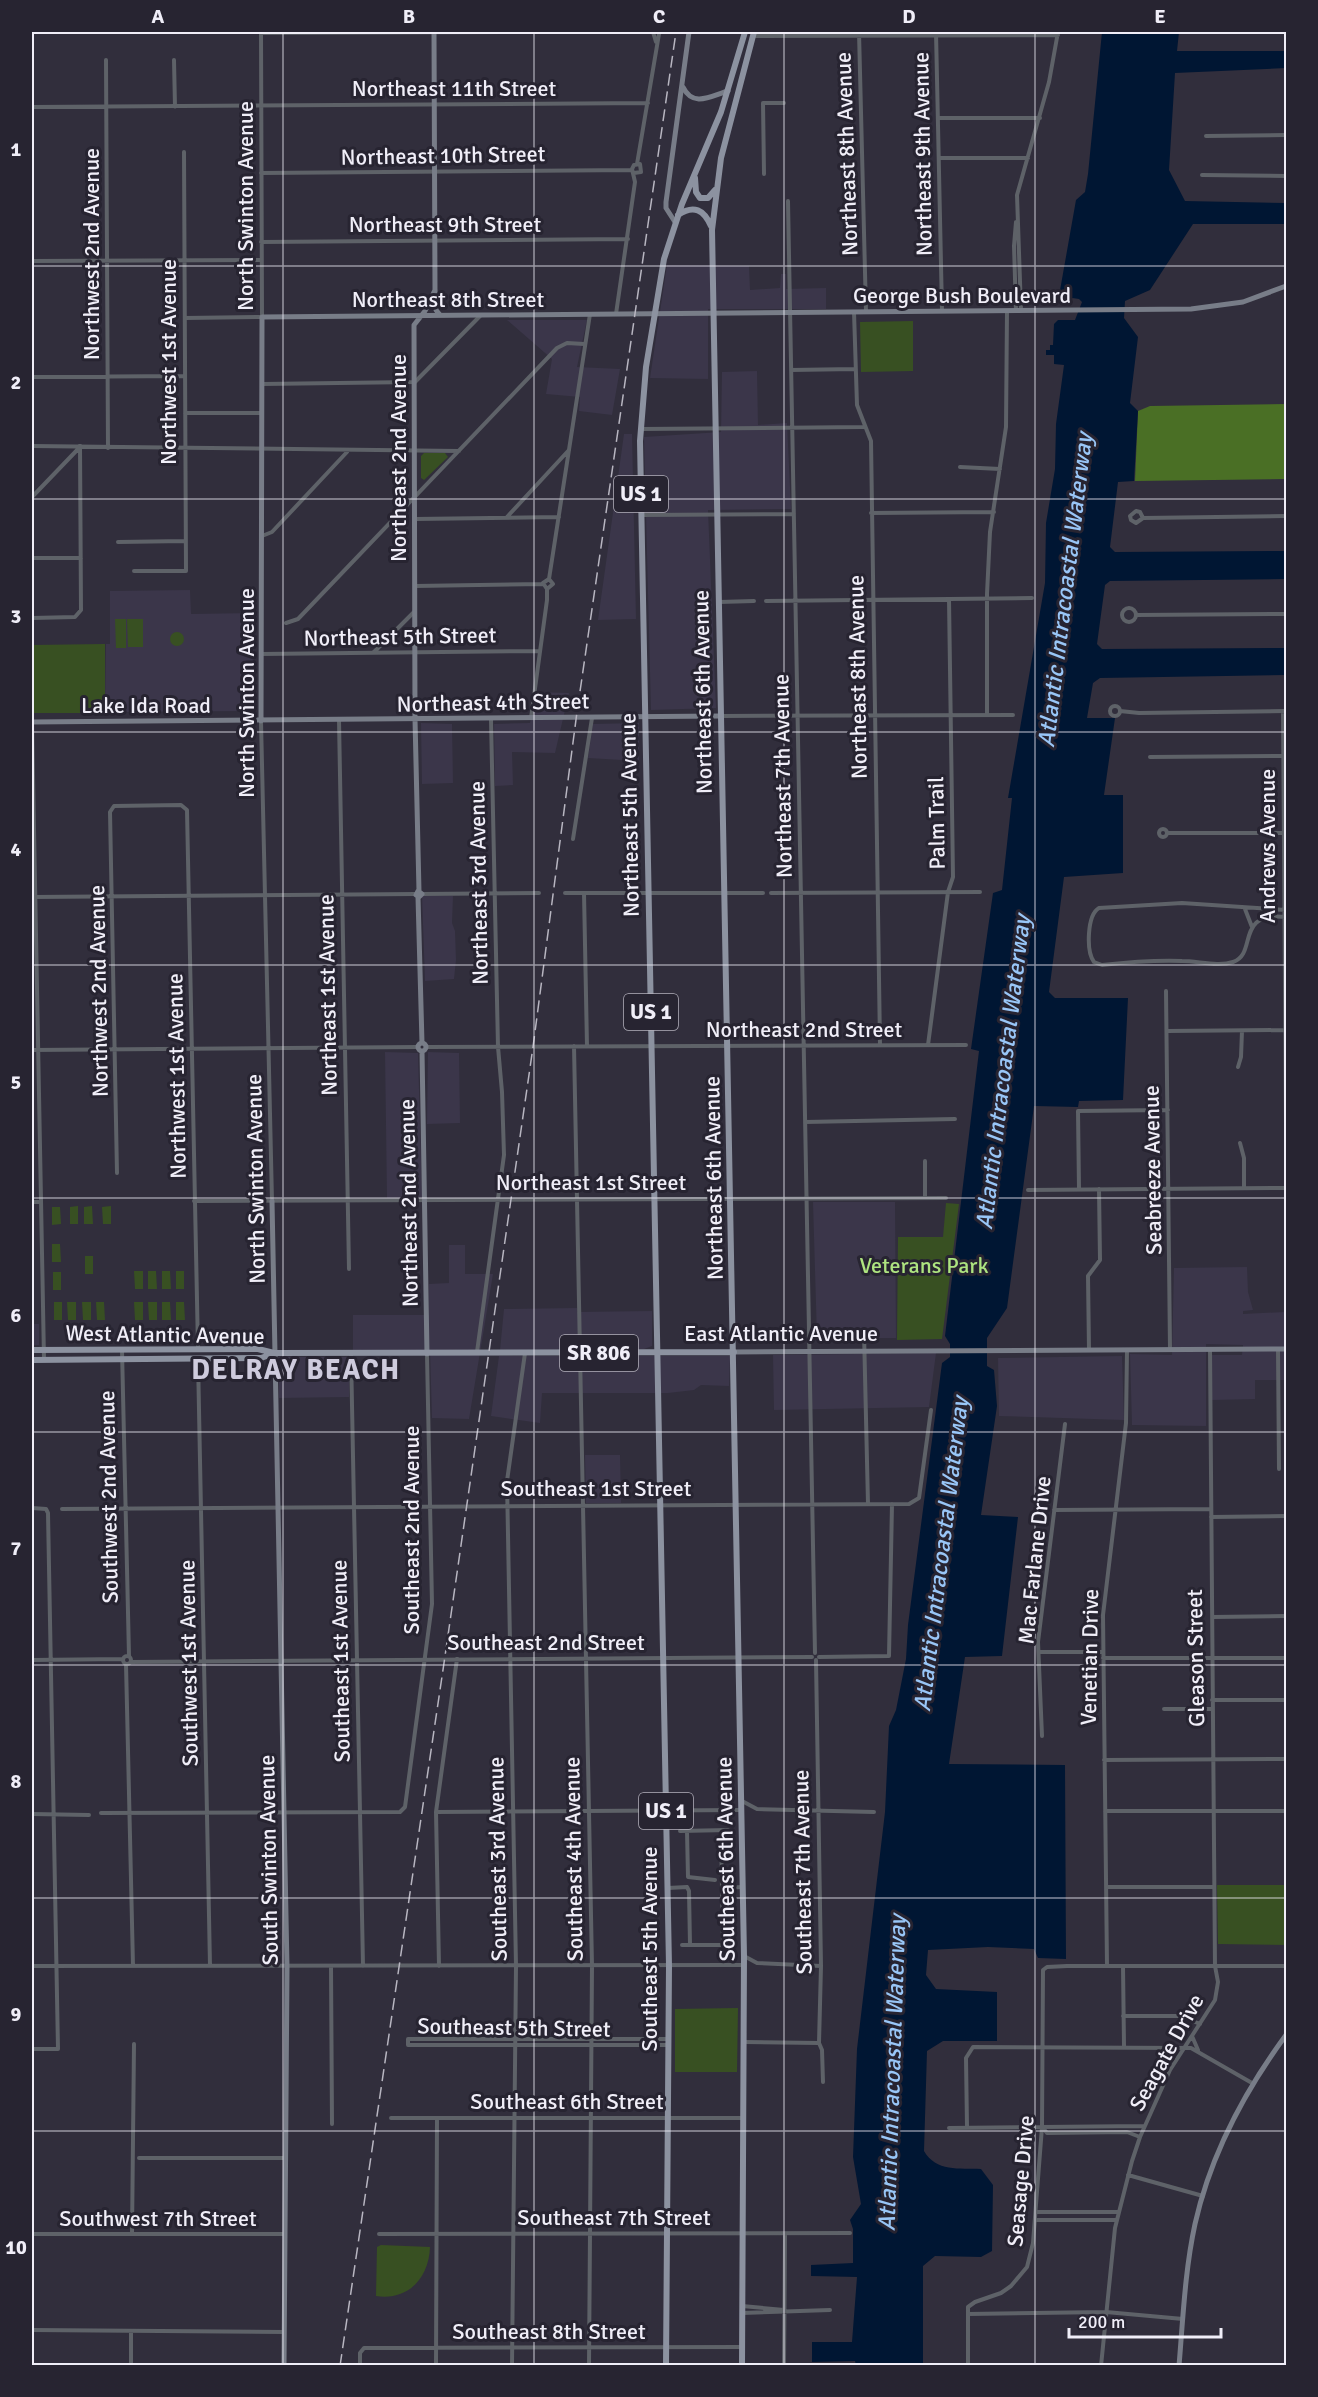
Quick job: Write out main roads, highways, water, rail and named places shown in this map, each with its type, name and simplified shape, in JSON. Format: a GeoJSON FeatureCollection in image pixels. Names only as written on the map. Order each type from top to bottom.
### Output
{"type":"FeatureCollection","features":[{"type":"Feature","properties":{"kind":"main road","name":"US 1"},"geometry":{"type":"LineString","coordinates":[[677,219],[728,91],[745,32]]}},
{"type":"Feature","properties":{"kind":"main road","name":"Northeast 6th Avenue"},"geometry":{"type":"LineString","coordinates":[[734,1352],[712,230],[716,190],[725,141],[754,34]]}},
{"type":"Feature","properties":{"kind":"main road"},"geometry":{"type":"LineString","coordinates":[[694,175],[696,192],[700,198],[708,198],[716,190]]}},
{"type":"Feature","properties":{"kind":"main road"},"geometry":{"type":"LineString","coordinates":[[677,219],[688,209],[698,209],[706,216],[712,230]]}},
{"type":"Feature","properties":{"kind":"main road","name":"Northeast 5th Avenue"},"geometry":{"type":"LineString","coordinates":[[656,1352],[641,429],[660,278],[677,219]]}},
{"type":"Feature","properties":{"kind":"main road"},"geometry":{"type":"LineString","coordinates":[[187,1359],[198,1349]]}},
{"type":"Feature","properties":{"kind":"main road","name":"West Atlantic Avenue"},"geometry":{"type":"LineString","coordinates":[[32,1350],[258,1349],[275,1353]]}},
{"type":"Feature","properties":{"kind":"main road"},"geometry":{"type":"LineString","coordinates":[[198,1359],[212,1350]]}},
{"type":"Feature","properties":{"kind":"main road","name":"Southeast 5th Avenue"},"geometry":{"type":"LineString","coordinates":[[656,1352],[669,1966],[666,2366]]}},
{"type":"Feature","properties":{"kind":"main road","name":"East Atlantic Avenue"},"geometry":{"type":"LineString","coordinates":[[275,1353],[734,1352]]}},
{"type":"Feature","properties":{"kind":"main road","name":"Southeast 6th Avenue"},"geometry":{"type":"LineString","coordinates":[[734,1352],[744,1956],[742,2366]]}},
{"type":"Feature","properties":{"kind":"main road","name":"West Atlantic Avenue"},"geometry":{"type":"LineString","coordinates":[[32,1360],[261,1358],[275,1353]]}},
{"type":"Feature","properties":{"kind":"water","name":"Atlantic Intracoastal Waterway"},"geometry":{"type":"Polygon","coordinates":[[[1102,32],[1179,32],[1177,51],[1286,51],[1286,68],[1175,73],[1169,170],[1185,201],[1286,203],[1286,224],[1193,224],[1150,290],[1125,301],[1124,318],[1138,337],[1130,403],[1138,411],[1134,481],[1118,482],[1110,547],[1115,552],[1286,551],[1286,579],[1110,581],[1105,585],[1097,644],[1102,649],[1286,648],[1286,675],[1100,678],[1093,683],[1087,718],[1115,718],[1104,795],[1123,795],[1123,873],[1064,877],[1049,992],[1055,998],[1128,998],[1123,1100],[1079,1101],[1078,1107],[1034,1106],[1007,1308],[987,1338],[987,1366],[994,1370],[997,1406],[981,1515],[1018,1517],[1002,1656],[965,1657],[949,1764],[1065,1765],[1066,1959],[1038,1958],[1034,1949],[988,1947],[928,1950],[926,1975],[936,1989],[997,1992],[997,2041],[943,2041],[927,2051],[924,2151],[935,2163],[942,2166],[981,2169],[993,2185],[992,2251],[981,2257],[935,2256],[923,2266],[923,2365],[856,2365],[855,2361],[812,2362],[812,2342],[852,2342],[857,2277],[811,2276],[811,2265],[853,2263],[853,2229],[850,2220],[861,2204],[853,2157],[857,2049],[885,1812],[889,1726],[896,1710],[906,1659],[908,1625],[942,1363],[950,1357],[950,1344],[945,1336],[979,1051],[971,1049],[993,893],[1002,890],[1012,798],[1008,798],[1045,583],[1046,523],[1055,469],[1056,424],[1064,365],[1054,364],[1054,355],[1046,355],[1046,350],[1050,350],[1050,345],[1053,345],[1054,324],[1058,320],[1075,320],[1082,302],[1079,299],[1059,296],[1076,200],[1085,192],[1088,174],[1102,32]]]}},
{"type":"Feature","properties":{"kind":"railway"},"geometry":{"type":"LineString","coordinates":[[340,2366],[533,1047],[577,712],[676,32]]}},
{"type":"Feature","properties":{"kind":"district","name":"DELRAY BEACH"},"geometry":{"type":"Point","coordinates":[296,1369]}},
{"type":"Feature","properties":{"kind":"park label","name":"Veterans Park"},"geometry":{"type":"Point","coordinates":[924,1265]}}]}
